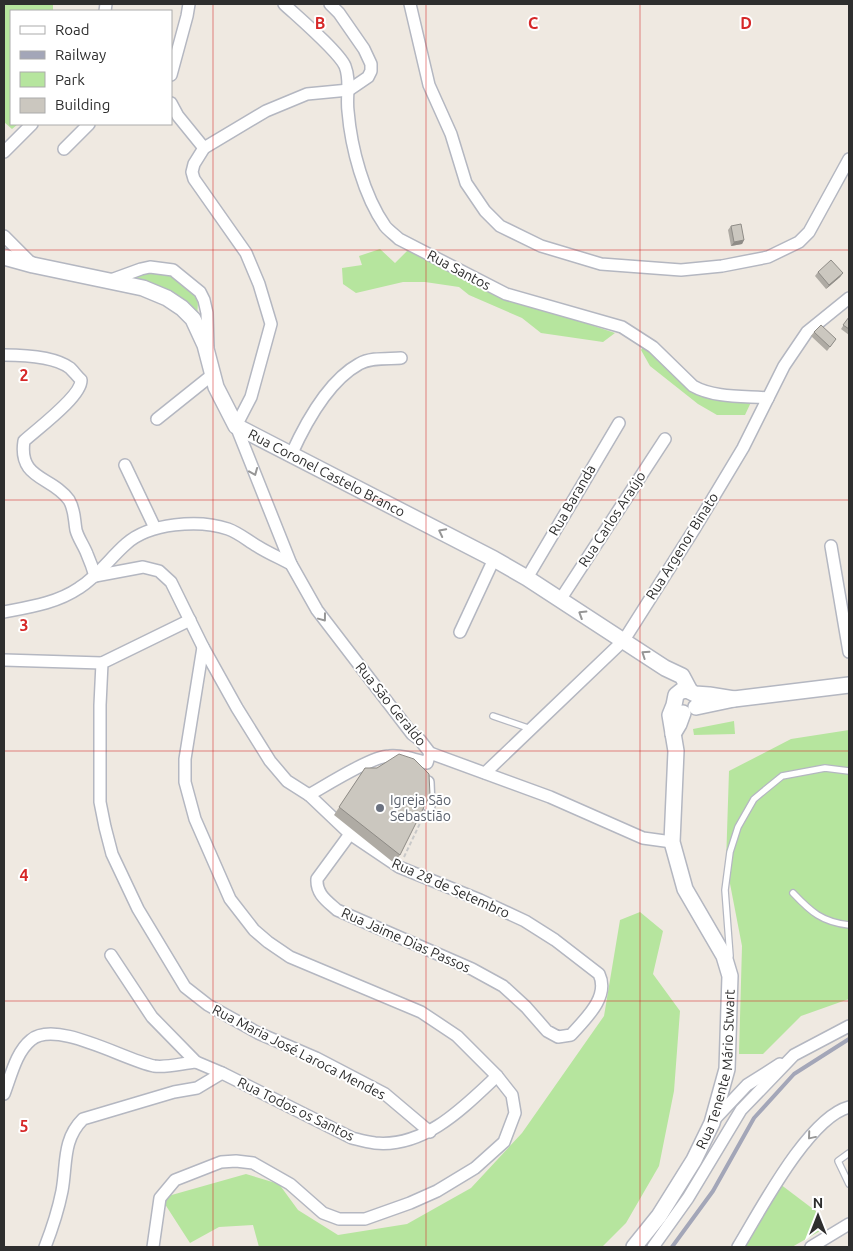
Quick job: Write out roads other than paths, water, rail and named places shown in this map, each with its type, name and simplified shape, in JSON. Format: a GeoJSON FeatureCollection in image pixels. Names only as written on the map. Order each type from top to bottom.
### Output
{"type":"FeatureCollection","features":[{"type":"Feature","properties":{"kind":"main road","name":"Rua Coronel Castelo Branco"},"geometry":{"type":"LineString","coordinates":[[4,257],[143,288],[167,298],[182,308],[193,319],[205,345],[216,387],[236,426],[494,559],[527,578],[666,668],[682,676],[686,702]]}},
{"type":"Feature","properties":{"kind":"main road"},"geometry":{"type":"LineString","coordinates":[[686,702],[734,699],[849,685]]}},
{"type":"Feature","properties":{"kind":"main road","name":"Rua Tenente Mário Stwart"},"geometry":{"type":"LineString","coordinates":[[634,1247],[659,1216],[694,1160],[712,1123],[727,1069],[730,976],[724,956],[685,889],[672,842],[676,751],[673,734],[679,724],[686,702]]}},
{"type":"Feature","properties":{"kind":"street"},"geometry":{"type":"LineString","coordinates":[[172,72],[188,16],[189,4]]}},
{"type":"Feature","properties":{"kind":"street","name":"Rua Santos"},"geometry":{"type":"LineString","coordinates":[[284,4],[344,65],[348,78],[348,110],[354,150],[365,185],[386,228],[399,239],[506,294],[622,326],[653,347],[698,389],[732,396],[768,398]]}},
{"type":"Feature","properties":{"kind":"street"},"geometry":{"type":"LineString","coordinates":[[236,426],[251,397],[271,324],[259,284],[246,254],[194,179],[192,172],[194,164],[204,148],[266,111],[299,97],[318,92],[349,90],[368,77],[371,72],[371,64],[364,49],[339,13],[330,4]]}},
{"type":"Feature","properties":{"kind":"street"},"geometry":{"type":"LineString","coordinates":[[410,4],[429,85],[451,134],[466,183],[485,211],[500,226],[541,246],[601,264],[681,270],[722,266],[768,257],[798,242],[809,232],[849,159]]}},
{"type":"Feature","properties":{"kind":"street"},"geometry":{"type":"LineString","coordinates":[[172,105],[178,116],[204,148]]}},
{"type":"Feature","properties":{"kind":"street"},"geometry":{"type":"LineString","coordinates":[[4,152],[31,125]]}},
{"type":"Feature","properties":{"kind":"street"},"geometry":{"type":"LineString","coordinates":[[64,149],[88,125]]}},
{"type":"Feature","properties":{"kind":"street"},"geometry":{"type":"LineString","coordinates":[[4,236],[33,265]]}},
{"type":"Feature","properties":{"kind":"street"},"geometry":{"type":"LineString","coordinates":[[108,280],[150,267],[173,270],[200,292],[204,300],[207,313],[208,357]]}},
{"type":"Feature","properties":{"kind":"street","name":"Rua Argenor Binato"},"geometry":{"type":"LineString","coordinates":[[485,773],[624,640],[743,448],[784,366],[807,332],[849,298]]}},
{"type":"Feature","properties":{"kind":"street"},"geometry":{"type":"LineString","coordinates":[[4,355],[37,356],[69,368],[81,380],[78,390],[67,403],[24,441],[22,449],[30,470],[62,492],[70,502],[74,510],[76,530],[88,555],[95,576]]}},
{"type":"Feature","properties":{"kind":"street"},"geometry":{"type":"LineString","coordinates":[[291,455],[304,427],[321,401],[342,376],[370,360],[401,358]]}},
{"type":"Feature","properties":{"kind":"street"},"geometry":{"type":"LineString","coordinates":[[158,419],[212,375]]}},
{"type":"Feature","properties":{"kind":"street","name":"Rua Baranda"},"geometry":{"type":"LineString","coordinates":[[527,578],[619,423]]}},
{"type":"Feature","properties":{"kind":"street","name":"Rua São Geraldo"},"geometry":{"type":"LineString","coordinates":[[236,426],[291,564],[317,610],[412,734],[420,740],[428,758],[485,773],[550,798],[643,838],[672,842]]}},
{"type":"Feature","properties":{"kind":"street","name":"Rua Carlos Araújo"},"geometry":{"type":"LineString","coordinates":[[560,600],[665,439]]}},
{"type":"Feature","properties":{"kind":"street"},"geometry":{"type":"LineString","coordinates":[[125,465],[155,528]]}},
{"type":"Feature","properties":{"kind":"street"},"geometry":{"type":"LineString","coordinates":[[4,612],[32,607],[57,599],[79,588],[95,576],[128,542],[155,528],[164,526],[194,524],[226,528],[291,564]]}},
{"type":"Feature","properties":{"kind":"street"},"geometry":{"type":"LineString","coordinates":[[831,546],[849,652]]}},
{"type":"Feature","properties":{"kind":"street"},"geometry":{"type":"LineString","coordinates":[[460,632],[494,559]]}},
{"type":"Feature","properties":{"kind":"street","name":"Rua 28 de Setembro"},"geometry":{"type":"LineString","coordinates":[[95,576],[143,567],[159,571],[171,582],[203,647],[237,708],[270,761],[287,781],[309,795],[350,834],[399,867],[480,900],[525,921],[555,940],[599,974],[602,980],[602,991],[593,1010],[572,1035],[558,1037],[547,1031]]}},
{"type":"Feature","properties":{"kind":"street"},"geometry":{"type":"LineString","coordinates":[[4,660],[102,664],[190,620]]}},
{"type":"Feature","properties":{"kind":"street"},"geometry":{"type":"LineString","coordinates":[[153,1247],[160,1198],[175,1180],[221,1162],[253,1163],[290,1184],[323,1213],[338,1220],[365,1219],[437,1191],[476,1168],[504,1142],[515,1113],[512,1095],[497,1076],[457,1036],[421,1012],[290,957],[254,930],[230,899],[195,819],[184,782],[185,758],[203,647]]}},
{"type":"Feature","properties":{"kind":"street","name":"Rua Maria José Laroca Mendes"},"geometry":{"type":"LineString","coordinates":[[102,664],[100,802],[105,828],[112,854],[138,909],[185,987],[208,1005],[258,1033],[316,1058],[385,1094],[430,1132]]}},
{"type":"Feature","properties":{"kind":"street"},"geometry":{"type":"LineString","coordinates":[[309,795],[368,762],[387,756],[428,758],[429,806]]}},
{"type":"Feature","properties":{"kind":"street","name":"Rua Jaime Dias Passos"},"geometry":{"type":"LineString","coordinates":[[350,834],[318,875],[317,884],[321,897],[337,910],[472,968],[504,986],[547,1031]]}},
{"type":"Feature","properties":{"kind":"street","name":"Rua Todos os Santos"},"geometry":{"type":"LineString","coordinates":[[111,955],[152,1017],[196,1062],[352,1138],[375,1143],[388,1143],[430,1132],[463,1108],[497,1076]]}},
{"type":"Feature","properties":{"kind":"street"},"geometry":{"type":"LineString","coordinates":[[712,1123],[747,1085],[794,1056],[849,1026]]}},
{"type":"Feature","properties":{"kind":"street","name":"Rua Todos os Santos"},"geometry":{"type":"LineString","coordinates":[[4,1094],[21,1052],[32,1039],[47,1033],[67,1034],[138,1062],[158,1066],[196,1062]]}},
{"type":"Feature","properties":{"kind":"street"},"geometry":{"type":"LineString","coordinates":[[653,1247],[688,1198],[741,1110],[794,1056]]}},
{"type":"Feature","properties":{"kind":"street"},"geometry":{"type":"LineString","coordinates":[[45,1247],[56,1216],[62,1191],[69,1140],[74,1128],[84,1119],[174,1092],[197,1088],[222,1073]]}},
{"type":"Feature","properties":{"kind":"street"},"geometry":{"type":"LineString","coordinates":[[738,1247],[795,1155],[820,1125],[836,1112],[849,1107]]}},
{"type":"Feature","properties":{"kind":"street"},"geometry":{"type":"LineString","coordinates":[[812,1247],[849,1224]]}},
{"type":"Feature","properties":{"kind":"lane"},"geometry":{"type":"LineString","coordinates":[[493,716],[531,729]]}},
{"type":"Feature","properties":{"kind":"lane"},"geometry":{"type":"LineString","coordinates":[[730,976],[728,915],[725,890],[730,852],[738,827],[754,799],[782,776],[826,768],[849,771]]}},
{"type":"Feature","properties":{"kind":"lane"},"geometry":{"type":"LineString","coordinates":[[793,893],[810,911],[834,924],[849,925]]}},
{"type":"Feature","properties":{"kind":"lane"},"geometry":{"type":"LineString","coordinates":[[849,1153],[838,1161],[849,1184]]}},
{"type":"Feature","properties":{"kind":"railway"},"geometry":{"type":"LineString","coordinates":[[672,1247],[713,1191],[754,1118],[794,1074],[849,1039]]}},
{"type":"Feature","properties":{"kind":"place","name":"Igreja São Sebastião"},"geometry":{"type":"Point","coordinates":[380,808]}}]}
